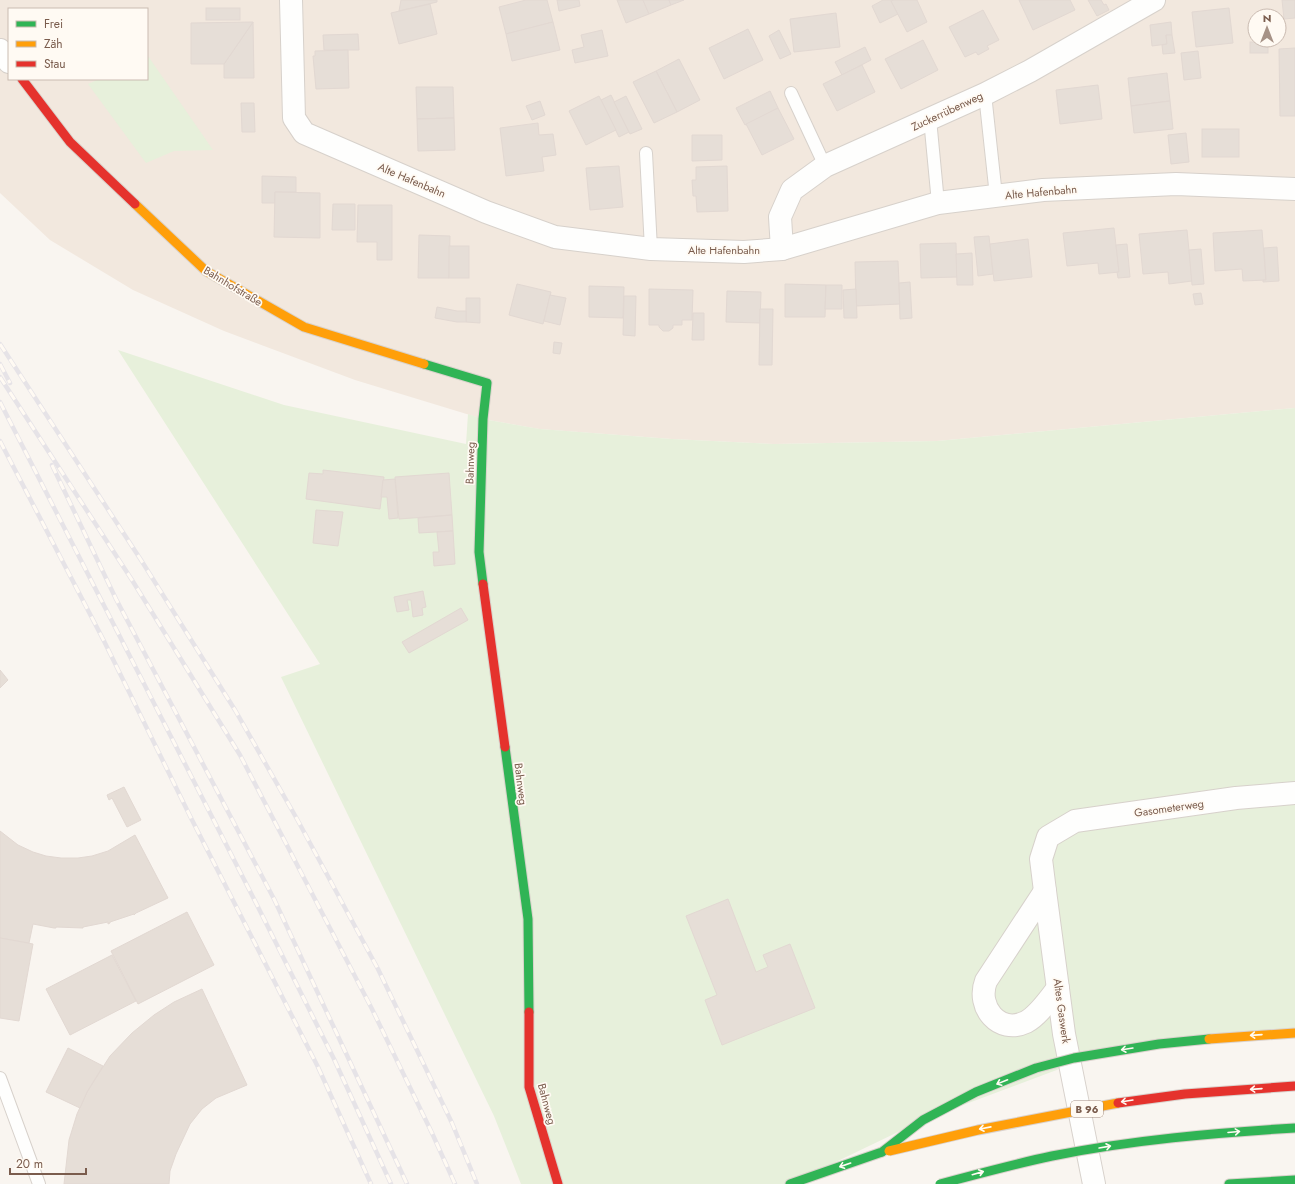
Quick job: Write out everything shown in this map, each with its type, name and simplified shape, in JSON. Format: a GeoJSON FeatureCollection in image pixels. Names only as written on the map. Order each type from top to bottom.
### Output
{"type":"FeatureCollection","features":[{"type":"Feature","properties":{"kind":"main road","name":"Bahnhofstraße"},"geometry":{"type":"LineString","coordinates":[[23,80],[70,142],[206,271],[304,327],[487,383]]}},
{"type":"Feature","properties":{"kind":"main road","name":"Bahnweg"},"geometry":{"type":"LineString","coordinates":[[487,383],[483,419],[479,552],[528,919],[529,1087],[558,1184]]}},
{"type":"Feature","properties":{"kind":"main road"},"geometry":{"type":"LineString","coordinates":[[882,1152],[922,1120],[976,1092],[1036,1068],[1074,1058],[1160,1044],[1215,1038],[1295,1033]]}},
{"type":"Feature","properties":{"kind":"main road","name":"B 96"},"geometry":{"type":"LineString","coordinates":[[790,1184],[882,1152],[978,1130],[1128,1101],[1185,1094],[1295,1086]]}},
{"type":"Feature","properties":{"kind":"main road"},"geometry":{"type":"LineString","coordinates":[[940,1184],[990,1170],[1044,1158],[1117,1145],[1202,1134],[1295,1128]]}},
{"type":"Feature","properties":{"kind":"main road"},"geometry":{"type":"LineString","coordinates":[[1229,1184],[1295,1180]]}},
{"type":"Feature","properties":{"kind":"street","name":"Alte Hafenbahn"},"geometry":{"type":"LineString","coordinates":[[291,0],[294,118],[304,133],[486,212],[555,237],[651,249],[744,252],[782,249],[938,203],[1044,190],[1176,184],[1295,190]]}},
{"type":"Feature","properties":{"kind":"street","name":"Zuckerrübenweg"},"geometry":{"type":"LineString","coordinates":[[782,249],[780,217],[792,190],[825,166],[985,94],[1030,71],[1154,0]]}},
{"type":"Feature","properties":{"kind":"street"},"geometry":{"type":"LineString","coordinates":[[0,50],[8,61]]}},
{"type":"Feature","properties":{"kind":"street","name":"Gasometerweg"},"geometry":{"type":"LineString","coordinates":[[1048,837],[1074,821],[1236,798],[1295,793]]}},
{"type":"Feature","properties":{"kind":"street","name":"Altes Gaswerk"},"geometry":{"type":"LineString","coordinates":[[1048,837],[1040,859],[1064,1034],[1094,1184]]}},
{"type":"Feature","properties":{"kind":"street"},"geometry":{"type":"LineString","coordinates":[[1045,891],[986,981],[983,994],[984,1004],[989,1014],[997,1020],[1007,1024],[1017,1025],[1032,1019],[1058,988]]}},
{"type":"Feature","properties":{"kind":"lane"},"geometry":{"type":"LineString","coordinates":[[791,93],[825,166]]}},
{"type":"Feature","properties":{"kind":"lane"},"geometry":{"type":"LineString","coordinates":[[985,94],[996,196]]}},
{"type":"Feature","properties":{"kind":"lane"},"geometry":{"type":"LineString","coordinates":[[930,119],[938,203]]}},
{"type":"Feature","properties":{"kind":"lane"},"geometry":{"type":"LineString","coordinates":[[646,153],[651,249]]}},
{"type":"Feature","properties":{"kind":"lane"},"geometry":{"type":"LineString","coordinates":[[0,1078],[39,1184]]}},
{"type":"Feature","properties":{"kind":"shaded area"},"geometry":{"type":"Polygon","coordinates":[[[0,0],[1295,0],[1295,408],[937,441],[774,444],[672,439],[539,429],[483,419],[355,380],[224,331],[133,290],[50,240],[0,193],[0,0]]]}},
{"type":"Feature","properties":{"kind":"green space"},"geometry":{"type":"Polygon","coordinates":[[[148,56],[213,150],[174,151],[146,163],[88,84],[97,80],[148,80],[148,56]]]}},
{"type":"Feature","properties":{"kind":"green space"},"geometry":{"type":"Polygon","coordinates":[[[118,350],[284,405],[466,444],[468,414],[483,419],[540,429],[672,439],[774,444],[937,441],[1295,408],[1295,1033],[1102,1053],[923,1120],[790,1184],[521,1184],[494,1116],[281,677],[320,664],[118,350]]]}},
{"type":"Feature","properties":{"kind":"building"},"geometry":{"type":"Polygon","coordinates":[[[401,0],[437,0],[437,2],[399,11],[401,0]]]}},
{"type":"Feature","properties":{"kind":"building"},"geometry":{"type":"Polygon","coordinates":[[[526,0],[547,0],[553,22],[506,34],[499,7],[526,0]]]}},
{"type":"Feature","properties":{"kind":"building"},"geometry":{"type":"Polygon","coordinates":[[[557,0],[579,0],[580,6],[559,11],[557,0]]]}},
{"type":"Feature","properties":{"kind":"building"},"geometry":{"type":"Polygon","coordinates":[[[617,0],[643,0],[649,14],[626,23],[617,0]]]}},
{"type":"Feature","properties":{"kind":"building"},"geometry":{"type":"Polygon","coordinates":[[[643,0],[669,0],[671,5],[649,14],[643,0]]]}},
{"type":"Feature","properties":{"kind":"building"},"geometry":{"type":"Polygon","coordinates":[[[669,0],[684,0],[671,5],[669,0]]]}},
{"type":"Feature","properties":{"kind":"building"},"geometry":{"type":"Polygon","coordinates":[[[883,0],[891,0],[898,14],[880,23],[872,6],[883,0]]]}},
{"type":"Feature","properties":{"kind":"building"},"geometry":{"type":"Polygon","coordinates":[[[917,0],[927,22],[907,32],[891,1],[917,0]]]}},
{"type":"Feature","properties":{"kind":"building"},"geometry":{"type":"Polygon","coordinates":[[[1019,0],[1070,0],[1075,10],[1033,30],[1019,0]]]}},
{"type":"Feature","properties":{"kind":"building"},"geometry":{"type":"Polygon","coordinates":[[[1088,0],[1101,0],[1104,5],[1106,4],[1109,10],[1097,16],[1088,0]]]}},
{"type":"Feature","properties":{"kind":"building"},"geometry":{"type":"Polygon","coordinates":[[[1282,0],[1295,0],[1295,18],[1287,19],[1287,8],[1283,8],[1282,0]]]}},
{"type":"Feature","properties":{"kind":"building"},"geometry":{"type":"Polygon","coordinates":[[[430,4],[437,34],[399,44],[391,13],[430,4]]]}},
{"type":"Feature","properties":{"kind":"building"},"geometry":{"type":"Polygon","coordinates":[[[206,8],[240,8],[240,20],[206,20],[206,8]]]}},
{"type":"Feature","properties":{"kind":"building"},"geometry":{"type":"Polygon","coordinates":[[[1229,8],[1233,43],[1196,47],[1192,12],[1229,8]]]}},
{"type":"Feature","properties":{"kind":"building"},"geometry":{"type":"Polygon","coordinates":[[[983,10],[999,40],[987,46],[989,49],[978,55],[976,52],[965,57],[949,27],[983,10]]]}},
{"type":"Feature","properties":{"kind":"building"},"geometry":{"type":"Polygon","coordinates":[[[836,13],[840,47],[794,52],[790,19],[836,13]]]}},
{"type":"Feature","properties":{"kind":"building"},"geometry":{"type":"Polygon","coordinates":[[[253,22],[254,78],[224,78],[224,64],[253,22]]]}},
{"type":"Feature","properties":{"kind":"building"},"geometry":{"type":"Polygon","coordinates":[[[253,22],[224,64],[191,64],[191,23],[253,22]]]}},
{"type":"Feature","properties":{"kind":"building"},"geometry":{"type":"Polygon","coordinates":[[[553,22],[560,50],[512,61],[506,34],[553,22]]]}},
{"type":"Feature","properties":{"kind":"building"},"geometry":{"type":"Polygon","coordinates":[[[1171,22],[1172,35],[1166,35],[1167,44],[1152,46],[1150,25],[1171,22]]]}},
{"type":"Feature","properties":{"kind":"building"},"geometry":{"type":"Polygon","coordinates":[[[748,29],[763,60],[724,79],[709,48],[748,29]]]}},
{"type":"Feature","properties":{"kind":"building"},"geometry":{"type":"Polygon","coordinates":[[[602,30],[608,56],[575,63],[572,50],[584,47],[581,35],[602,30]]]}},
{"type":"Feature","properties":{"kind":"building"},"geometry":{"type":"Polygon","coordinates":[[[779,30],[791,54],[780,59],[769,36],[779,30]]]}},
{"type":"Feature","properties":{"kind":"building"},"geometry":{"type":"Polygon","coordinates":[[[358,34],[359,50],[324,50],[323,35],[358,34]]]}},
{"type":"Feature","properties":{"kind":"building"},"geometry":{"type":"Polygon","coordinates":[[[1166,35],[1172,35],[1175,53],[1163,54],[1162,45],[1167,44],[1166,35]]]}},
{"type":"Feature","properties":{"kind":"building"},"geometry":{"type":"Polygon","coordinates":[[[923,40],[938,70],[901,89],[885,59],[923,40]]]}},
{"type":"Feature","properties":{"kind":"building"},"geometry":{"type":"Polygon","coordinates":[[[865,47],[871,60],[842,75],[835,62],[865,47]]]}},
{"type":"Feature","properties":{"kind":"building"},"geometry":{"type":"Polygon","coordinates":[[[1250,48],[1268,48],[1268,53],[1250,53],[1250,48]]]}},
{"type":"Feature","properties":{"kind":"building"},"geometry":{"type":"Polygon","coordinates":[[[1295,48],[1295,116],[1280,116],[1279,49],[1295,48]]]}},
{"type":"Feature","properties":{"kind":"building"},"geometry":{"type":"Polygon","coordinates":[[[348,50],[349,88],[316,89],[313,56],[315,56],[315,51],[348,50]]]}},
{"type":"Feature","properties":{"kind":"building"},"geometry":{"type":"Polygon","coordinates":[[[1198,51],[1201,78],[1184,80],[1181,53],[1198,51]]]}},
{"type":"Feature","properties":{"kind":"building"},"geometry":{"type":"Polygon","coordinates":[[[679,59],[700,100],[677,112],[656,71],[679,59]]]}},
{"type":"Feature","properties":{"kind":"building"},"geometry":{"type":"Polygon","coordinates":[[[862,65],[875,92],[837,111],[823,84],[862,65]]]}},
{"type":"Feature","properties":{"kind":"building"},"geometry":{"type":"Polygon","coordinates":[[[656,71],[677,112],[654,123],[633,82],[656,71]]]}},
{"type":"Feature","properties":{"kind":"building"},"geometry":{"type":"Polygon","coordinates":[[[1167,73],[1170,101],[1131,106],[1128,78],[1167,73]]]}},
{"type":"Feature","properties":{"kind":"building"},"geometry":{"type":"Polygon","coordinates":[[[1098,85],[1102,119],[1060,124],[1056,90],[1098,85]]]}},
{"type":"Feature","properties":{"kind":"building"},"geometry":{"type":"Polygon","coordinates":[[[416,87],[453,87],[454,118],[417,119],[416,87]]]}},
{"type":"Feature","properties":{"kind":"building"},"geometry":{"type":"Polygon","coordinates":[[[770,91],[778,108],[745,125],[736,108],[770,91]]]}},
{"type":"Feature","properties":{"kind":"building"},"geometry":{"type":"Polygon","coordinates":[[[611,95],[629,132],[619,137],[601,100],[611,95]]]}},
{"type":"Feature","properties":{"kind":"building"},"geometry":{"type":"Polygon","coordinates":[[[599,96],[616,130],[586,145],[569,111],[599,96]]]}},
{"type":"Feature","properties":{"kind":"building"},"geometry":{"type":"Polygon","coordinates":[[[626,96],[642,129],[630,134],[614,102],[626,96]]]}},
{"type":"Feature","properties":{"kind":"building"},"geometry":{"type":"Polygon","coordinates":[[[540,101],[545,115],[532,120],[526,106],[540,101]]]}},
{"type":"Feature","properties":{"kind":"building"},"geometry":{"type":"Polygon","coordinates":[[[1170,101],[1173,129],[1134,133],[1131,106],[1170,101]]]}},
{"type":"Feature","properties":{"kind":"building"},"geometry":{"type":"Polygon","coordinates":[[[241,103],[254,103],[255,132],[242,132],[241,103]]]}},
{"type":"Feature","properties":{"kind":"building"},"geometry":{"type":"Polygon","coordinates":[[[778,108],[794,139],[762,155],[746,124],[778,108]]]}},
{"type":"Feature","properties":{"kind":"building"},"geometry":{"type":"Polygon","coordinates":[[[454,118],[455,150],[418,151],[417,119],[454,118]]]}},
{"type":"Feature","properties":{"kind":"building"},"geometry":{"type":"Polygon","coordinates":[[[538,123],[539,135],[553,134],[556,155],[542,157],[544,171],[506,176],[500,128],[538,123]]]}},
{"type":"Feature","properties":{"kind":"building"},"geometry":{"type":"Polygon","coordinates":[[[1202,129],[1239,129],[1239,157],[1202,157],[1202,129]]]}},
{"type":"Feature","properties":{"kind":"building"},"geometry":{"type":"Polygon","coordinates":[[[1186,133],[1189,162],[1171,164],[1168,135],[1186,133]]]}},
{"type":"Feature","properties":{"kind":"building"},"geometry":{"type":"Polygon","coordinates":[[[692,135],[722,135],[722,160],[692,161],[692,135]]]}},
{"type":"Feature","properties":{"kind":"building"},"geometry":{"type":"Polygon","coordinates":[[[619,166],[623,207],[590,210],[586,168],[619,166]]]}},
{"type":"Feature","properties":{"kind":"building"},"geometry":{"type":"Polygon","coordinates":[[[727,166],[728,211],[697,212],[696,196],[693,196],[692,180],[696,180],[696,167],[727,166]]]}},
{"type":"Feature","properties":{"kind":"building"},"geometry":{"type":"Polygon","coordinates":[[[262,176],[296,177],[296,192],[275,192],[275,203],[262,203],[262,176]]]}},
{"type":"Feature","properties":{"kind":"building"},"geometry":{"type":"Polygon","coordinates":[[[275,192],[320,193],[320,238],[274,237],[275,192]]]}},
{"type":"Feature","properties":{"kind":"building"},"geometry":{"type":"Polygon","coordinates":[[[333,204],[355,204],[355,230],[332,230],[333,204]]]}},
{"type":"Feature","properties":{"kind":"building"},"geometry":{"type":"Polygon","coordinates":[[[358,205],[392,205],[392,260],[377,260],[377,242],[357,242],[358,205]]]}},
{"type":"Feature","properties":{"kind":"building"},"geometry":{"type":"Polygon","coordinates":[[[1114,228],[1119,272],[1099,274],[1098,263],[1067,266],[1063,233],[1114,228]]]}},
{"type":"Feature","properties":{"kind":"building"},"geometry":{"type":"Polygon","coordinates":[[[1187,230],[1192,281],[1169,284],[1168,272],[1143,274],[1139,234],[1187,230]]]}},
{"type":"Feature","properties":{"kind":"building"},"geometry":{"type":"Polygon","coordinates":[[[1262,230],[1266,280],[1243,281],[1242,269],[1215,271],[1213,233],[1262,230]]]}},
{"type":"Feature","properties":{"kind":"building"},"geometry":{"type":"Polygon","coordinates":[[[419,235],[450,236],[449,278],[418,278],[419,235]]]}},
{"type":"Feature","properties":{"kind":"building"},"geometry":{"type":"Polygon","coordinates":[[[989,236],[993,274],[978,276],[974,237],[989,236]]]}},
{"type":"Feature","properties":{"kind":"building"},"geometry":{"type":"Polygon","coordinates":[[[1028,239],[1032,277],[994,281],[990,244],[1028,239]]]}},
{"type":"Feature","properties":{"kind":"building"},"geometry":{"type":"Polygon","coordinates":[[[956,243],[957,277],[921,278],[920,244],[956,243]]]}},
{"type":"Feature","properties":{"kind":"building"},"geometry":{"type":"Polygon","coordinates":[[[1127,244],[1130,277],[1118,278],[1117,272],[1119,272],[1116,245],[1127,244]]]}},
{"type":"Feature","properties":{"kind":"building"},"geometry":{"type":"Polygon","coordinates":[[[449,246],[469,246],[469,278],[449,278],[449,246]]]}},
{"type":"Feature","properties":{"kind":"building"},"geometry":{"type":"Polygon","coordinates":[[[1277,247],[1279,281],[1263,282],[1263,280],[1266,280],[1264,248],[1277,247]]]}},
{"type":"Feature","properties":{"kind":"building"},"geometry":{"type":"Polygon","coordinates":[[[1201,249],[1204,284],[1192,285],[1189,250],[1201,249]]]}},
{"type":"Feature","properties":{"kind":"building"},"geometry":{"type":"Polygon","coordinates":[[[972,253],[973,285],[957,285],[956,254],[972,253]]]}},
{"type":"Feature","properties":{"kind":"building"},"geometry":{"type":"Polygon","coordinates":[[[898,261],[900,304],[856,306],[855,262],[898,261]]]}},
{"type":"Feature","properties":{"kind":"building"},"geometry":{"type":"Polygon","coordinates":[[[910,282],[912,318],[900,319],[899,283],[910,282]]]}},
{"type":"Feature","properties":{"kind":"building"},"geometry":{"type":"Polygon","coordinates":[[[517,284],[551,292],[543,324],[509,315],[517,284]]]}},
{"type":"Feature","properties":{"kind":"building"},"geometry":{"type":"Polygon","coordinates":[[[785,284],[826,285],[825,317],[785,317],[785,284]]]}},
{"type":"Feature","properties":{"kind":"building"},"geometry":{"type":"Polygon","coordinates":[[[826,285],[842,285],[842,309],[825,309],[826,285]]]}},
{"type":"Feature","properties":{"kind":"building"},"geometry":{"type":"Polygon","coordinates":[[[589,286],[624,287],[623,318],[589,317],[589,286]]]}},
{"type":"Feature","properties":{"kind":"building"},"geometry":{"type":"Polygon","coordinates":[[[649,289],[693,290],[692,320],[682,320],[682,325],[673,325],[673,328],[669,331],[663,331],[659,325],[649,325],[649,289]]]}},
{"type":"Feature","properties":{"kind":"building"},"geometry":{"type":"Polygon","coordinates":[[[856,289],[857,318],[844,318],[843,290],[856,289]]]}},
{"type":"Feature","properties":{"kind":"building"},"geometry":{"type":"Polygon","coordinates":[[[727,291],[761,292],[760,323],[726,322],[727,291]]]}},
{"type":"Feature","properties":{"kind":"building"},"geometry":{"type":"Polygon","coordinates":[[[1201,293],[1203,304],[1195,305],[1193,294],[1201,293]]]}},
{"type":"Feature","properties":{"kind":"building"},"geometry":{"type":"Polygon","coordinates":[[[550,295],[566,298],[560,325],[544,321],[550,295]]]}},
{"type":"Feature","properties":{"kind":"building"},"geometry":{"type":"Polygon","coordinates":[[[624,296],[636,296],[635,336],[623,335],[624,296]]]}},
{"type":"Feature","properties":{"kind":"building"},"geometry":{"type":"Polygon","coordinates":[[[466,298],[480,298],[480,323],[466,322],[466,298]]]}},
{"type":"Feature","properties":{"kind":"building"},"geometry":{"type":"Polygon","coordinates":[[[437,307],[457,311],[466,311],[466,322],[435,318],[437,307]]]}},
{"type":"Feature","properties":{"kind":"building"},"geometry":{"type":"Polygon","coordinates":[[[760,309],[773,309],[772,365],[759,365],[760,309]]]}},
{"type":"Feature","properties":{"kind":"building"},"geometry":{"type":"Polygon","coordinates":[[[693,313],[704,313],[704,340],[692,340],[693,313]]]}},
{"type":"Feature","properties":{"kind":"building"},"geometry":{"type":"Polygon","coordinates":[[[554,342],[562,343],[560,354],[553,353],[554,342]]]}},
{"type":"Feature","properties":{"kind":"building"},"geometry":{"type":"Polygon","coordinates":[[[323,470],[384,477],[380,509],[306,499],[309,473],[323,474],[323,470]]]}},
{"type":"Feature","properties":{"kind":"building"},"geometry":{"type":"Polygon","coordinates":[[[449,473],[452,515],[399,519],[395,477],[449,473]]]}},
{"type":"Feature","properties":{"kind":"building"},"geometry":{"type":"Polygon","coordinates":[[[395,479],[398,518],[389,519],[387,497],[381,497],[383,480],[395,479]]]}},
{"type":"Feature","properties":{"kind":"building"},"geometry":{"type":"Polygon","coordinates":[[[316,510],[343,512],[338,546],[313,543],[316,510]]]}},
{"type":"Feature","properties":{"kind":"building"},"geometry":{"type":"Polygon","coordinates":[[[452,515],[453,531],[419,533],[418,518],[452,515]]]}},
{"type":"Feature","properties":{"kind":"building"},"geometry":{"type":"Polygon","coordinates":[[[453,531],[455,564],[434,566],[433,552],[439,552],[437,532],[453,531]]]}},
{"type":"Feature","properties":{"kind":"building"},"geometry":{"type":"Polygon","coordinates":[[[423,591],[426,607],[422,608],[423,615],[413,617],[411,600],[407,600],[409,610],[397,612],[394,597],[423,591]]]}},
{"type":"Feature","properties":{"kind":"building"},"geometry":{"type":"Polygon","coordinates":[[[461,608],[468,620],[409,653],[402,642],[461,608]]]}},
{"type":"Feature","properties":{"kind":"building"},"geometry":{"type":"Polygon","coordinates":[[[0,670],[8,680],[0,688],[0,670]]]}},
{"type":"Feature","properties":{"kind":"building"},"geometry":{"type":"Polygon","coordinates":[[[124,787],[141,820],[127,827],[112,798],[109,800],[107,795],[124,787]]]}},
{"type":"Feature","properties":{"kind":"building"},"geometry":{"type":"Polygon","coordinates":[[[0,831],[18,845],[33,852],[61,858],[92,856],[108,851],[135,835],[168,898],[134,915],[110,922],[108,924],[108,922],[83,928],[54,928],[33,924],[29,943],[0,938],[0,831]]]}},
{"type":"Feature","properties":{"kind":"building"},"geometry":{"type":"Polygon","coordinates":[[[728,899],[756,972],[768,967],[763,955],[790,944],[815,1008],[722,1045],[705,1000],[717,995],[686,916],[728,899]]]}},
{"type":"Feature","properties":{"kind":"building"},"geometry":{"type":"Polygon","coordinates":[[[187,912],[214,965],[138,1004],[111,951],[187,912]]]}},
{"type":"Feature","properties":{"kind":"building"},"geometry":{"type":"Polygon","coordinates":[[[0,938],[33,944],[19,1021],[0,1018],[0,938]]]}},
{"type":"Feature","properties":{"kind":"building"},"geometry":{"type":"Polygon","coordinates":[[[112,955],[136,1001],[70,1035],[46,989],[112,955]]]}},
{"type":"Feature","properties":{"kind":"building"},"geometry":{"type":"Polygon","coordinates":[[[202,989],[247,1085],[216,1098],[202,1109],[190,1124],[170,1171],[169,1184],[64,1184],[69,1140],[77,1114],[87,1092],[110,1056],[132,1033],[154,1015],[174,1002],[202,989]]]}},
{"type":"Feature","properties":{"kind":"building"},"geometry":{"type":"Polygon","coordinates":[[[68,1048],[103,1066],[87,1092],[80,1108],[46,1092],[68,1048]]]}},
{"type":"Feature","properties":{"kind":"railway"},"geometry":{"type":"LineString","coordinates":[[0,344],[141,560],[235,710],[297,819],[378,969],[452,1123],[477,1184]]}},
{"type":"Feature","properties":{"kind":"railway"},"geometry":{"type":"LineString","coordinates":[[0,364],[10,383]]}},
{"type":"Feature","properties":{"kind":"railway"},"geometry":{"type":"LineString","coordinates":[[0,377],[132,580],[240,755],[372,1009],[455,1184]]}},
{"type":"Feature","properties":{"kind":"railway"},"geometry":{"type":"LineString","coordinates":[[0,402],[255,901],[334,1059],[391,1184]]}},
{"type":"Feature","properties":{"kind":"railway"},"geometry":{"type":"LineString","coordinates":[[0,441],[104,641],[191,818],[318,1067],[371,1184]]}},
{"type":"Feature","properties":{"kind":"railway"},"geometry":{"type":"LineString","coordinates":[[52,465],[116,599],[274,899],[407,1184]]}},
{"type":"Feature","properties":{"kind":"traffic: fast"},"geometry":{"type":"LineString","coordinates":[[424,364],[487,383],[483,419],[479,552],[483,584]]}},
{"type":"Feature","properties":{"kind":"traffic: fast"},"geometry":{"type":"LineString","coordinates":[[505,747],[528,919],[529,1012]]}},
{"type":"Feature","properties":{"kind":"traffic: fast"},"geometry":{"type":"LineString","coordinates":[[882,1152],[923,1120],[976,1092],[1036,1068],[1074,1058],[1159,1044],[1209,1039]]}},
{"type":"Feature","properties":{"kind":"traffic: fast"},"geometry":{"type":"LineString","coordinates":[[940,1184],[996,1169],[1082,1150],[1142,1141],[1295,1128]]}},
{"type":"Feature","properties":{"kind":"traffic: fast"},"geometry":{"type":"LineString","coordinates":[[790,1184],[882,1152]]}},
{"type":"Feature","properties":{"kind":"traffic: fast"},"geometry":{"type":"LineString","coordinates":[[1229,1184],[1295,1180]]}},
{"type":"Feature","properties":{"kind":"traffic: slow"},"geometry":{"type":"LineString","coordinates":[[135,204],[206,271],[304,327],[424,364]]}},
{"type":"Feature","properties":{"kind":"traffic: slow"},"geometry":{"type":"LineString","coordinates":[[1209,1039],[1295,1033]]}},
{"type":"Feature","properties":{"kind":"traffic: slow"},"geometry":{"type":"LineString","coordinates":[[889,1151],[978,1130],[1118,1103]]}},
{"type":"Feature","properties":{"kind":"traffic: jam"},"geometry":{"type":"LineString","coordinates":[[23,80],[70,142],[135,204]]}},
{"type":"Feature","properties":{"kind":"traffic: jam"},"geometry":{"type":"LineString","coordinates":[[483,584],[505,747]]}},
{"type":"Feature","properties":{"kind":"traffic: jam"},"geometry":{"type":"LineString","coordinates":[[529,1012],[529,1087],[558,1184]]}},
{"type":"Feature","properties":{"kind":"traffic: jam"},"geometry":{"type":"LineString","coordinates":[[1118,1103],[1185,1094],[1295,1086]]}}]}
